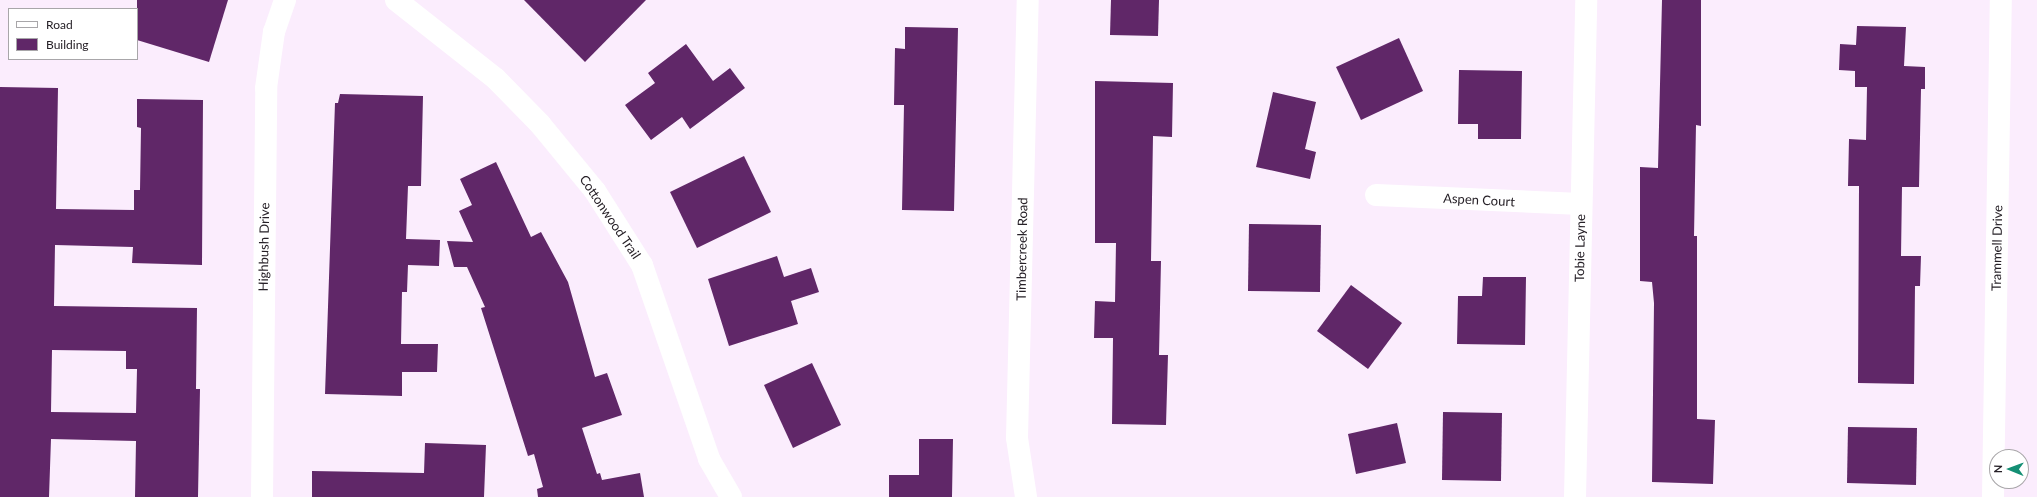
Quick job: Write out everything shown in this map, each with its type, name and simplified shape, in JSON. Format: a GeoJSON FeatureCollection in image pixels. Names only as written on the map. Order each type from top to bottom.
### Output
{"type":"FeatureCollection","features":[{"type":"Feature","properties":{"kind":"street","name":"Highbush Drive"},"geometry":{"type":"LineString","coordinates":[[262,497],[266,88],[274,32],[285,0]]}},
{"type":"Feature","properties":{"kind":"street","name":"Cottonwood Trail"},"geometry":{"type":"LineString","coordinates":[[396,0],[496,79],[540,124],[595,190],[642,265],[709,459],[731,497]]}},
{"type":"Feature","properties":{"kind":"street","name":"Timbercreek Road"},"geometry":{"type":"LineString","coordinates":[[1026,497],[1017,438],[1028,0]]}},
{"type":"Feature","properties":{"kind":"street","name":"Tobie Layne"},"geometry":{"type":"LineString","coordinates":[[1575,497],[1586,0]]}},
{"type":"Feature","properties":{"kind":"street","name":"Trammell Drive"},"geometry":{"type":"LineString","coordinates":[[1993,497],[2001,0]]}},
{"type":"Feature","properties":{"kind":"street","name":"Aspen Court"},"geometry":{"type":"LineString","coordinates":[[1376,195],[1581,204]]}},
{"type":"Feature","properties":{"kind":"building"},"geometry":{"type":"Polygon","coordinates":[[[137,0],[228,0],[209,62],[138,40],[137,0]]]}},
{"type":"Feature","properties":{"kind":"building"},"geometry":{"type":"Polygon","coordinates":[[[524,0],[646,0],[585,62],[524,0]]]}},
{"type":"Feature","properties":{"kind":"building"},"geometry":{"type":"Polygon","coordinates":[[[1111,0],[1159,0],[1158,36],[1110,35],[1111,0]]]}},
{"type":"Feature","properties":{"kind":"building"},"geometry":{"type":"Polygon","coordinates":[[[1662,0],[1701,0],[1701,126],[1696,125],[1694,236],[1697,236],[1697,419],[1715,420],[1713,484],[1652,482],[1654,303],[1652,282],[1640,281],[1640,167],[1658,168],[1662,0]]]}},
{"type":"Feature","properties":{"kind":"building"},"geometry":{"type":"Polygon","coordinates":[[[1857,26],[1906,27],[1904,66],[1925,67],[1925,89],[1921,89],[1919,187],[1902,187],[1901,256],[1921,256],[1920,286],[1915,286],[1914,384],[1858,383],[1859,186],[1848,186],[1849,139],[1866,140],[1867,87],[1855,87],[1855,71],[1839,70],[1840,44],[1856,45],[1857,26]]]}},
{"type":"Feature","properties":{"kind":"building"},"geometry":{"type":"Polygon","coordinates":[[[905,27],[958,28],[954,211],[902,210],[904,105],[894,105],[895,48],[905,49],[905,27]]]}},
{"type":"Feature","properties":{"kind":"building"},"geometry":{"type":"Polygon","coordinates":[[[1399,38],[1423,91],[1361,120],[1336,67],[1399,38]]]}},
{"type":"Feature","properties":{"kind":"building"},"geometry":{"type":"Polygon","coordinates":[[[686,44],[713,81],[730,68],[745,88],[690,129],[682,117],[651,140],[625,105],[655,83],[648,73],[686,44]]]}},
{"type":"Feature","properties":{"kind":"building"},"geometry":{"type":"Polygon","coordinates":[[[1459,70],[1522,71],[1521,139],[1478,139],[1478,124],[1458,124],[1459,70]]]}},
{"type":"Feature","properties":{"kind":"building"},"geometry":{"type":"Polygon","coordinates":[[[1095,81],[1173,83],[1172,137],[1153,136],[1151,261],[1161,261],[1159,355],[1168,355],[1166,425],[1112,424],[1113,338],[1094,338],[1095,301],[1115,302],[1116,243],[1095,243],[1095,81]]]}},
{"type":"Feature","properties":{"kind":"building"},"geometry":{"type":"Polygon","coordinates":[[[0,87],[58,88],[56,209],[134,210],[134,190],[140,190],[141,128],[137,127],[137,99],[203,100],[202,265],[132,263],[133,247],[55,245],[54,306],[197,308],[196,389],[200,389],[198,497],[135,497],[136,441],[51,439],[49,497],[0,497],[0,87]],[[52,350],[51,412],[136,413],[137,369],[126,369],[126,351],[52,350]]]}},
{"type":"Feature","properties":{"kind":"building"},"geometry":{"type":"Polygon","coordinates":[[[1273,92],[1316,102],[1305,149],[1316,152],[1310,179],[1256,167],[1273,92]]]}},
{"type":"Feature","properties":{"kind":"building"},"geometry":{"type":"Polygon","coordinates":[[[340,94],[423,96],[421,186],[408,186],[406,239],[440,240],[439,266],[408,265],[407,292],[402,292],[401,344],[438,344],[437,372],[402,372],[402,396],[325,394],[335,103],[338,103],[340,94]]]}},
{"type":"Feature","properties":{"kind":"building"},"geometry":{"type":"Polygon","coordinates":[[[744,156],[771,212],[697,248],[670,192],[744,156]]]}},
{"type":"Feature","properties":{"kind":"building"},"geometry":{"type":"Polygon","coordinates":[[[496,162],[531,237],[541,232],[568,282],[595,377],[607,373],[622,415],[582,428],[597,474],[600,473],[602,480],[640,473],[644,497],[538,497],[537,489],[543,487],[534,454],[528,456],[481,308],[485,307],[467,267],[454,267],[447,241],[473,242],[459,211],[472,205],[460,179],[496,162]]]}},
{"type":"Feature","properties":{"kind":"building"},"geometry":{"type":"Polygon","coordinates":[[[1249,224],[1321,225],[1320,292],[1248,291],[1249,224]]]}},
{"type":"Feature","properties":{"kind":"building"},"geometry":{"type":"Polygon","coordinates":[[[777,256],[784,277],[811,268],[819,292],[791,301],[798,324],[729,346],[708,279],[777,256]]]}},
{"type":"Feature","properties":{"kind":"building"},"geometry":{"type":"Polygon","coordinates":[[[1483,277],[1526,277],[1525,345],[1457,344],[1458,296],[1482,296],[1483,277]]]}},
{"type":"Feature","properties":{"kind":"building"},"geometry":{"type":"Polygon","coordinates":[[[1351,285],[1402,323],[1368,369],[1317,331],[1351,285]]]}},
{"type":"Feature","properties":{"kind":"building"},"geometry":{"type":"Polygon","coordinates":[[[812,363],[841,425],[793,448],[764,385],[812,363]]]}},
{"type":"Feature","properties":{"kind":"building"},"geometry":{"type":"Polygon","coordinates":[[[1443,412],[1502,413],[1501,481],[1442,480],[1443,412]]]}},
{"type":"Feature","properties":{"kind":"building"},"geometry":{"type":"Polygon","coordinates":[[[1397,423],[1406,463],[1356,474],[1348,434],[1397,423]]]}},
{"type":"Feature","properties":{"kind":"building"},"geometry":{"type":"Polygon","coordinates":[[[1848,427],[1917,428],[1916,485],[1847,483],[1848,427]]]}},
{"type":"Feature","properties":{"kind":"building"},"geometry":{"type":"Polygon","coordinates":[[[919,439],[953,439],[952,497],[889,497],[889,475],[919,475],[919,439]]]}},
{"type":"Feature","properties":{"kind":"building"},"geometry":{"type":"Polygon","coordinates":[[[425,443],[486,445],[484,497],[312,497],[312,471],[424,473],[425,443]]]}}]}
